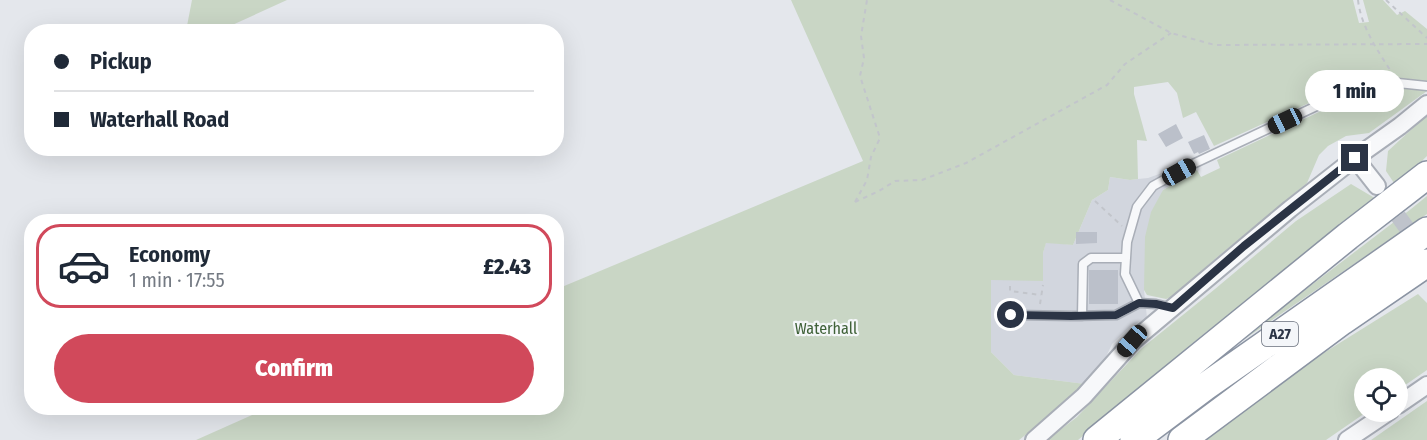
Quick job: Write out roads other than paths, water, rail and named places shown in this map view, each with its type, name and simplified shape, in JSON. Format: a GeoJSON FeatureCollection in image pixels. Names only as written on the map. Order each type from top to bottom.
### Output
{"type":"FeatureCollection","features":[{"type":"Feature","properties":{"kind":"highway"},"geometry":{"type":"LineString","coordinates":[[1097,440],[1348,236],[1427,175]]}},
{"type":"Feature","properties":{"kind":"highway","name":"A27"},"geometry":{"type":"LineString","coordinates":[[1134,440],[1206,386],[1427,231]]}},
{"type":"Feature","properties":{"kind":"highway","name":"A27"},"geometry":{"type":"LineString","coordinates":[[1182,440],[1342,321],[1427,263]]}},
{"type":"Feature","properties":{"kind":"street"},"geometry":{"type":"LineString","coordinates":[[1034,440],[1084,396],[1132,341],[1244,246],[1427,104]]}},
{"type":"Feature","properties":{"kind":"street"},"geometry":{"type":"LineString","coordinates":[[1355,158],[1377,186]]}},
{"type":"Feature","properties":{"kind":"street"},"geometry":{"type":"LineString","coordinates":[[1408,398],[1427,385]]}},
{"type":"Feature","properties":{"kind":"street"},"geometry":{"type":"LineString","coordinates":[[1347,440],[1374,422]]}},
{"type":"Feature","properties":{"kind":"lane"},"geometry":{"type":"LineString","coordinates":[[1139,303],[1125,274],[1125,258],[1137,207],[1153,186],[1192,164],[1323,104],[1398,83],[1427,86]]}},
{"type":"Feature","properties":{"kind":"lane"},"geometry":{"type":"LineString","coordinates":[[1082,316],[1083,264],[1091,258],[1125,258]]}},
{"type":"Feature","properties":{"kind":"lane"},"geometry":{"type":"LineString","coordinates":[[1011,315],[1116,315],[1139,303],[1173,308]]}},
{"type":"Feature","properties":{"kind":"tunnel"},"geometry":{"type":"LineString","coordinates":[[1384,197],[1420,246]]}},
{"type":"Feature","properties":{"kind":"park label","name":"Waterhall"},"geometry":{"type":"Point","coordinates":[826,328]}}]}
